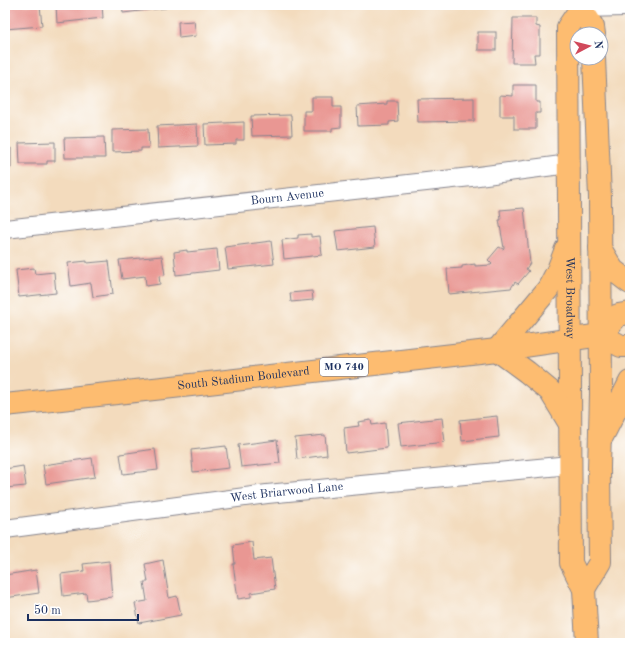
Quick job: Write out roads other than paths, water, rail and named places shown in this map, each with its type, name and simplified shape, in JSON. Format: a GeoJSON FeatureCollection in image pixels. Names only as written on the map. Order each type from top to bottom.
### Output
{"type":"FeatureCollection","features":[{"type":"Feature","properties":{"kind":"main road"},"geometry":{"type":"LineString","coordinates":[[581,7],[592,26]]}},
{"type":"Feature","properties":{"kind":"main road","name":"West Broadway"},"geometry":{"type":"LineString","coordinates":[[581,7],[568,27],[570,465],[571,563],[584,589],[587,643]]}},
{"type":"Feature","properties":{"kind":"main road"},"geometry":{"type":"LineString","coordinates":[[584,589],[600,562],[598,468],[601,394],[600,197],[594,66]]}},
{"type":"Feature","properties":{"kind":"main road"},"geometry":{"type":"LineString","coordinates":[[569,240],[558,270],[548,289],[497,350],[550,391],[570,424]]}},
{"type":"Feature","properties":{"kind":"main road"},"geometry":{"type":"LineString","coordinates":[[600,248],[614,270],[630,283]]}},
{"type":"Feature","properties":{"kind":"main road"},"geometry":{"type":"LineString","coordinates":[[601,335],[618,315],[630,313]]}},
{"type":"Feature","properties":{"kind":"main road"},"geometry":{"type":"LineString","coordinates":[[601,335],[621,346],[630,346]]}},
{"type":"Feature","properties":{"kind":"main road","name":"South Stadium Boulevard"},"geometry":{"type":"LineString","coordinates":[[5,405],[497,350],[601,335]]}},
{"type":"Feature","properties":{"kind":"main road"},"geometry":{"type":"LineString","coordinates":[[600,444],[630,382]]}},
{"type":"Feature","properties":{"kind":"street"},"geometry":{"type":"LineString","coordinates":[[581,7],[626,7]]}},
{"type":"Feature","properties":{"kind":"street","name":"Bourn Avenue"},"geometry":{"type":"LineString","coordinates":[[5,228],[471,177],[569,164]]}},
{"type":"Feature","properties":{"kind":"street","name":"West Briarwood Lane"},"geometry":{"type":"LineString","coordinates":[[5,529],[267,494],[570,465]]}}]}
